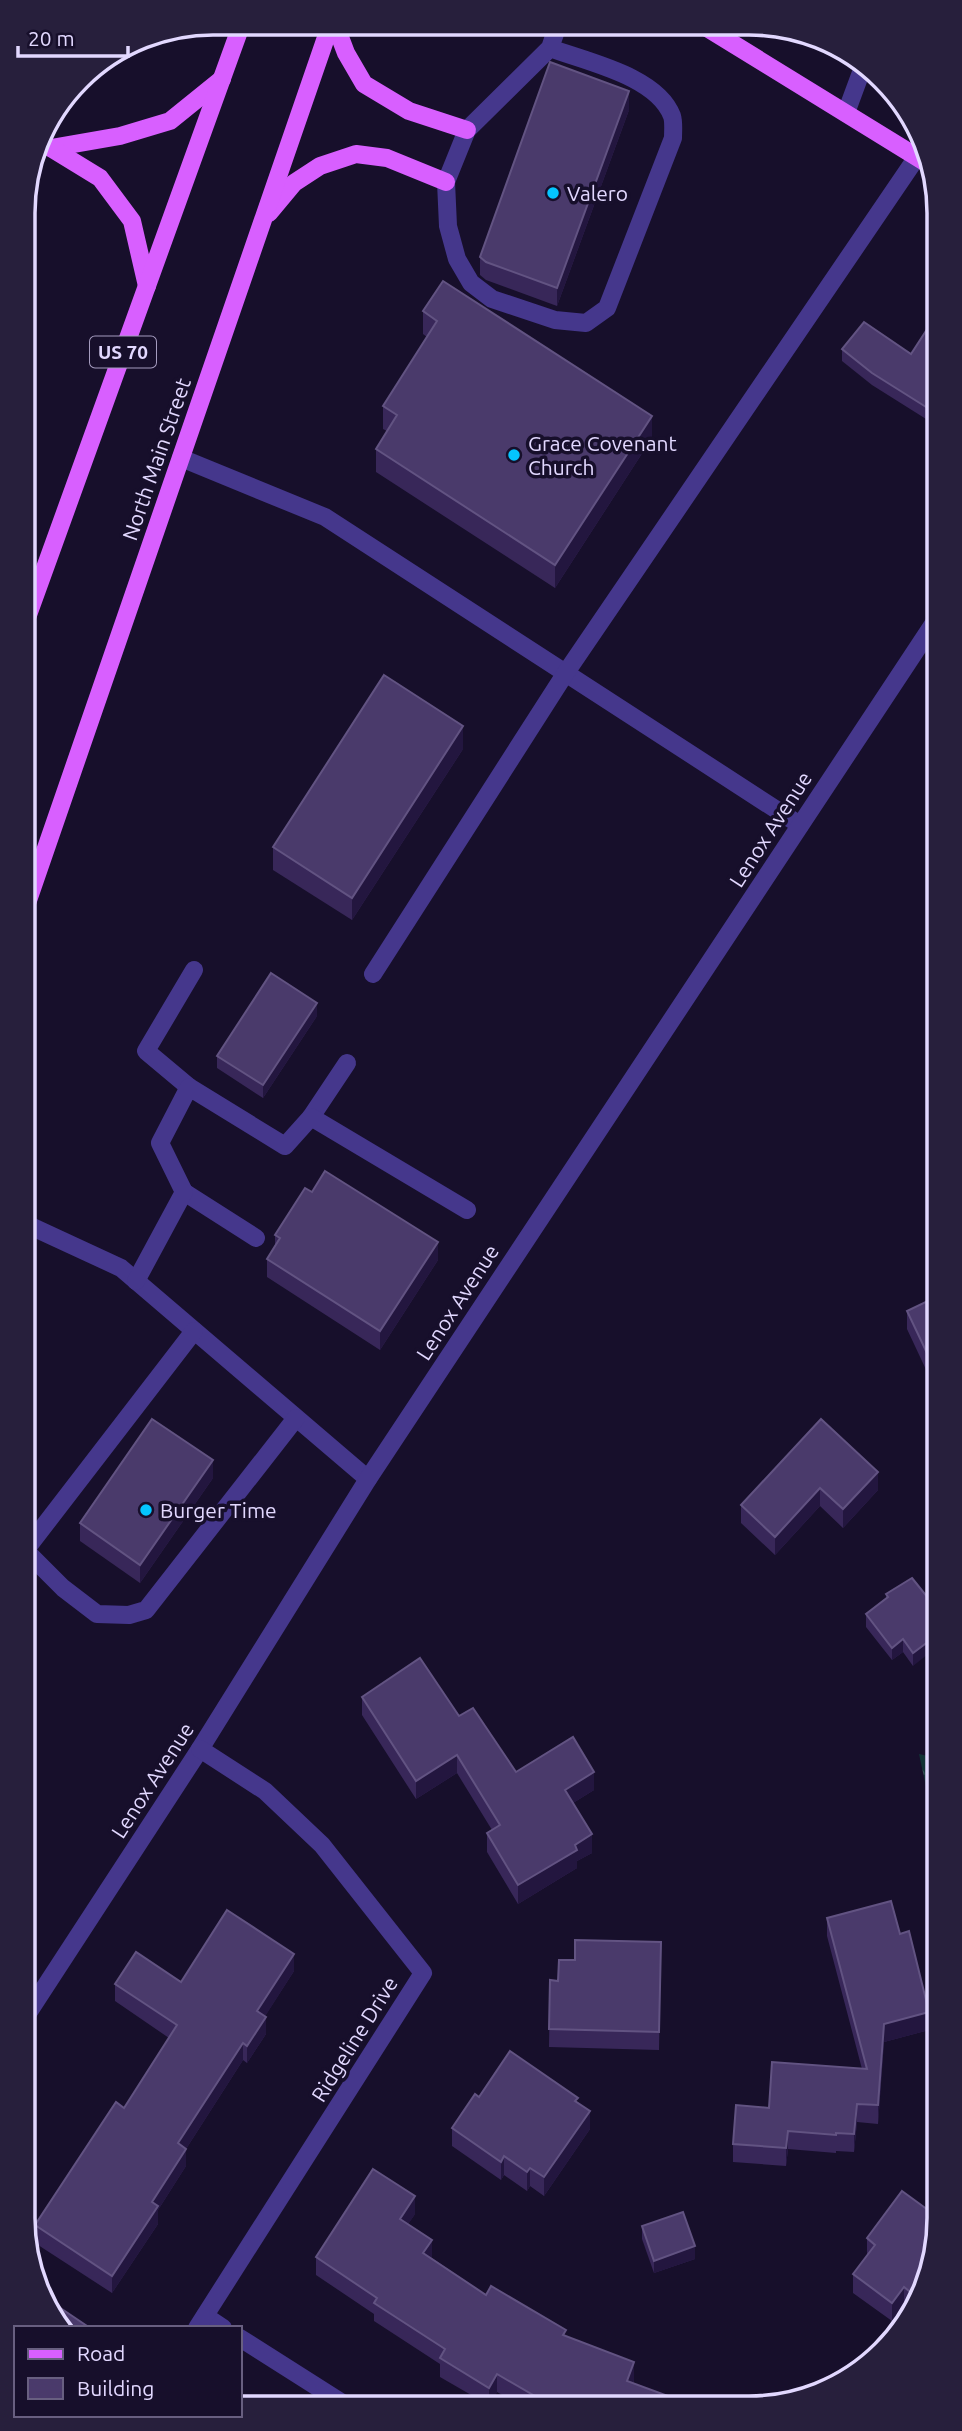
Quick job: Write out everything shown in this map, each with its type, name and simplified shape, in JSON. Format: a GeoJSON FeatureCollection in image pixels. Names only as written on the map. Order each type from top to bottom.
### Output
{"type":"FeatureCollection","features":[{"type":"Feature","properties":{"kind":"main road","name":"US 70"},"geometry":{"type":"LineString","coordinates":[[35,596],[238,35]]}},
{"type":"Feature","properties":{"kind":"main road","name":"North Main Street"},"geometry":{"type":"LineString","coordinates":[[35,880],[329,35]]}},
{"type":"Feature","properties":{"kind":"main road"},"geometry":{"type":"LineString","coordinates":[[338,35],[364,84],[409,111],[467,130]]}},
{"type":"Feature","properties":{"kind":"main road"},"geometry":{"type":"LineString","coordinates":[[719,35],[846,113],[914,149]]}},
{"type":"Feature","properties":{"kind":"main road"},"geometry":{"type":"LineString","coordinates":[[147,286],[132,220],[100,178],[51,148],[120,136],[170,121],[222,79]]}},
{"type":"Feature","properties":{"kind":"main road"},"geometry":{"type":"LineString","coordinates":[[262,221],[294,183],[320,166],[356,154],[387,158],[446,182]]}},
{"type":"Feature","properties":{"kind":"street"},"geometry":{"type":"LineString","coordinates":[[550,48],[640,81],[660,99],[673,117],[673,138],[607,308],[586,323],[555,320],[492,299],[471,283],[457,259],[448,226],[446,182],[467,130],[550,48],[555,35]]}},
{"type":"Feature","properties":{"kind":"street"},"geometry":{"type":"LineString","coordinates":[[846,113],[860,75]]}},
{"type":"Feature","properties":{"kind":"street"},"geometry":{"type":"LineString","coordinates":[[373,974],[565,674],[917,156]]}},
{"type":"Feature","properties":{"kind":"street"},"geometry":{"type":"LineString","coordinates":[[181,458],[325,517],[800,825]]}},
{"type":"Feature","properties":{"kind":"street","name":"Lenox Avenue"},"geometry":{"type":"LineString","coordinates":[[35,2002],[200,1749],[368,1479],[927,634]]}},
{"type":"Feature","properties":{"kind":"street"},"geometry":{"type":"LineString","coordinates":[[194,970],[146,1051],[188,1087],[285,1146],[311,1117],[346,1062]]}},
{"type":"Feature","properties":{"kind":"street"},"geometry":{"type":"LineString","coordinates":[[188,1087],[160,1143],[184,1192],[256,1238]]}},
{"type":"Feature","properties":{"kind":"street"},"geometry":{"type":"LineString","coordinates":[[311,1117],[467,1210]]}},
{"type":"Feature","properties":{"kind":"street"},"geometry":{"type":"LineString","coordinates":[[136,1281],[184,1192]]}},
{"type":"Feature","properties":{"kind":"street"},"geometry":{"type":"LineString","coordinates":[[35,1228],[121,1268],[368,1479]]}},
{"type":"Feature","properties":{"kind":"street"},"geometry":{"type":"LineString","coordinates":[[35,1540],[194,1331]]}},
{"type":"Feature","properties":{"kind":"street"},"geometry":{"type":"LineString","coordinates":[[35,1558],[63,1588],[97,1614],[129,1615],[146,1610],[296,1418]]}},
{"type":"Feature","properties":{"kind":"street","name":"Ridgeline Drive"},"geometry":{"type":"LineString","coordinates":[[200,1749],[264,1791],[322,1845],[423,1973],[201,2322]]}},
{"type":"Feature","properties":{"kind":"street"},"geometry":{"type":"LineString","coordinates":[[242,2339],[331,2396]]}},
{"type":"Feature","properties":{"kind":"green space"},"geometry":{"type":"Polygon","coordinates":[[[919,1754],[927,1756],[927,1791],[919,1754]]]}},
{"type":"Feature","properties":{"kind":"building","name":"Valero"},"geometry":{"type":"Polygon","coordinates":[[[550,62],[629,91],[557,288],[486,262],[480,257],[550,62]]]}},
{"type":"Feature","properties":{"kind":"building","name":"Grace Covenant Church"},"geometry":{"type":"Polygon","coordinates":[[[443,281],[652,416],[555,565],[376,449],[397,415],[383,406],[437,321],[423,311],[443,281]]]}},
{"type":"Feature","properties":{"kind":"building"},"geometry":{"type":"Polygon","coordinates":[[[864,322],[911,354],[927,329],[927,408],[872,373],[842,349],[864,322]]]}},
{"type":"Feature","properties":{"kind":"building"},"geometry":{"type":"Polygon","coordinates":[[[384,675],[463,726],[352,898],[273,847],[384,675]]]}},
{"type":"Feature","properties":{"kind":"building"},"geometry":{"type":"Polygon","coordinates":[[[271,973],[317,1003],[263,1085],[217,1056],[271,973]]]}},
{"type":"Feature","properties":{"kind":"building"},"geometry":{"type":"Polygon","coordinates":[[[325,1171],[438,1242],[380,1331],[267,1259],[280,1238],[275,1235],[305,1188],[312,1192],[325,1171]]]}},
{"type":"Feature","properties":{"kind":"building"},"geometry":{"type":"Polygon","coordinates":[[[927,1301],[927,1353],[907,1311],[927,1301]]]}},
{"type":"Feature","properties":{"kind":"building","name":"Burger Time"},"geometry":{"type":"Polygon","coordinates":[[[152,1419],[213,1460],[140,1565],[80,1523],[152,1419]]]}},
{"type":"Feature","properties":{"kind":"building"},"geometry":{"type":"Polygon","coordinates":[[[821,1419],[878,1472],[843,1509],[820,1488],[775,1537],[741,1505],[821,1419]]]}},
{"type":"Feature","properties":{"kind":"building"},"geometry":{"type":"Polygon","coordinates":[[[912,1578],[927,1597],[927,1642],[913,1653],[903,1639],[892,1648],[866,1614],[888,1597],[886,1594],[912,1578]]]}},
{"type":"Feature","properties":{"kind":"building"},"geometry":{"type":"Polygon","coordinates":[[[420,1658],[459,1716],[473,1708],[516,1772],[573,1737],[594,1772],[565,1790],[592,1834],[575,1845],[577,1850],[518,1885],[487,1833],[500,1825],[457,1755],[416,1781],[362,1697],[420,1658]]]}},
{"type":"Feature","properties":{"kind":"building"},"geometry":{"type":"Polygon","coordinates":[[[891,1901],[900,1934],[909,1931],[927,2013],[884,2024],[878,2105],[857,2104],[854,2134],[788,2131],[786,2148],[733,2144],[736,2105],[769,2108],[772,2062],[867,2069],[827,1918],[891,1901]]]}},
{"type":"Feature","properties":{"kind":"building"},"geometry":{"type":"Polygon","coordinates":[[[227,1910],[294,1954],[257,2011],[266,2017],[247,2046],[243,2043],[178,2143],[186,2149],[152,2202],[158,2206],[112,2276],[36,2224],[116,2102],[124,2108],[177,2025],[115,1984],[136,1952],[181,1982],[227,1910]]]}},
{"type":"Feature","properties":{"kind":"building"},"geometry":{"type":"Polygon","coordinates":[[[575,1940],[661,1942],[659,2032],[549,2029],[550,1980],[558,1981],[559,1960],[575,1960],[575,1940]]]}},
{"type":"Feature","properties":{"kind":"building"},"geometry":{"type":"Polygon","coordinates":[[[510,2051],[578,2098],[575,2101],[590,2111],[544,2177],[530,2168],[527,2172],[504,2156],[501,2162],[452,2128],[475,2094],[479,2097],[510,2051]]]}},
{"type":"Feature","properties":{"kind":"building"},"geometry":{"type":"Polygon","coordinates":[[[373,2169],[415,2196],[400,2219],[432,2240],[423,2253],[486,2295],[491,2286],[566,2330],[563,2335],[634,2362],[627,2381],[668,2396],[535,2396],[497,2374],[489,2388],[440,2358],[445,2349],[374,2303],[377,2298],[316,2257],[373,2169]]]}},
{"type":"Feature","properties":{"kind":"building"},"geometry":{"type":"Polygon","coordinates":[[[902,2191],[927,2209],[927,2229],[921,2264],[911,2292],[904,2287],[892,2303],[853,2274],[875,2245],[867,2238],[902,2191]]]}},
{"type":"Feature","properties":{"kind":"building"},"geometry":{"type":"Polygon","coordinates":[[[683,2212],[695,2246],[654,2261],[642,2226],[683,2212]]]}},
{"type":"Feature","properties":{"kind":"building"},"geometry":{"type":"Polygon","coordinates":[[[59,2307],[87,2326],[72,2326],[59,2307]]]}},
{"type":"Feature","properties":{"kind":"place","name":"Valero"},"geometry":{"type":"Point","coordinates":[553,193]}},
{"type":"Feature","properties":{"kind":"place","name":"Grace Covenant Church"},"geometry":{"type":"Point","coordinates":[514,455]}},
{"type":"Feature","properties":{"kind":"place","name":"Burger Time"},"geometry":{"type":"Point","coordinates":[146,1510]}}]}
